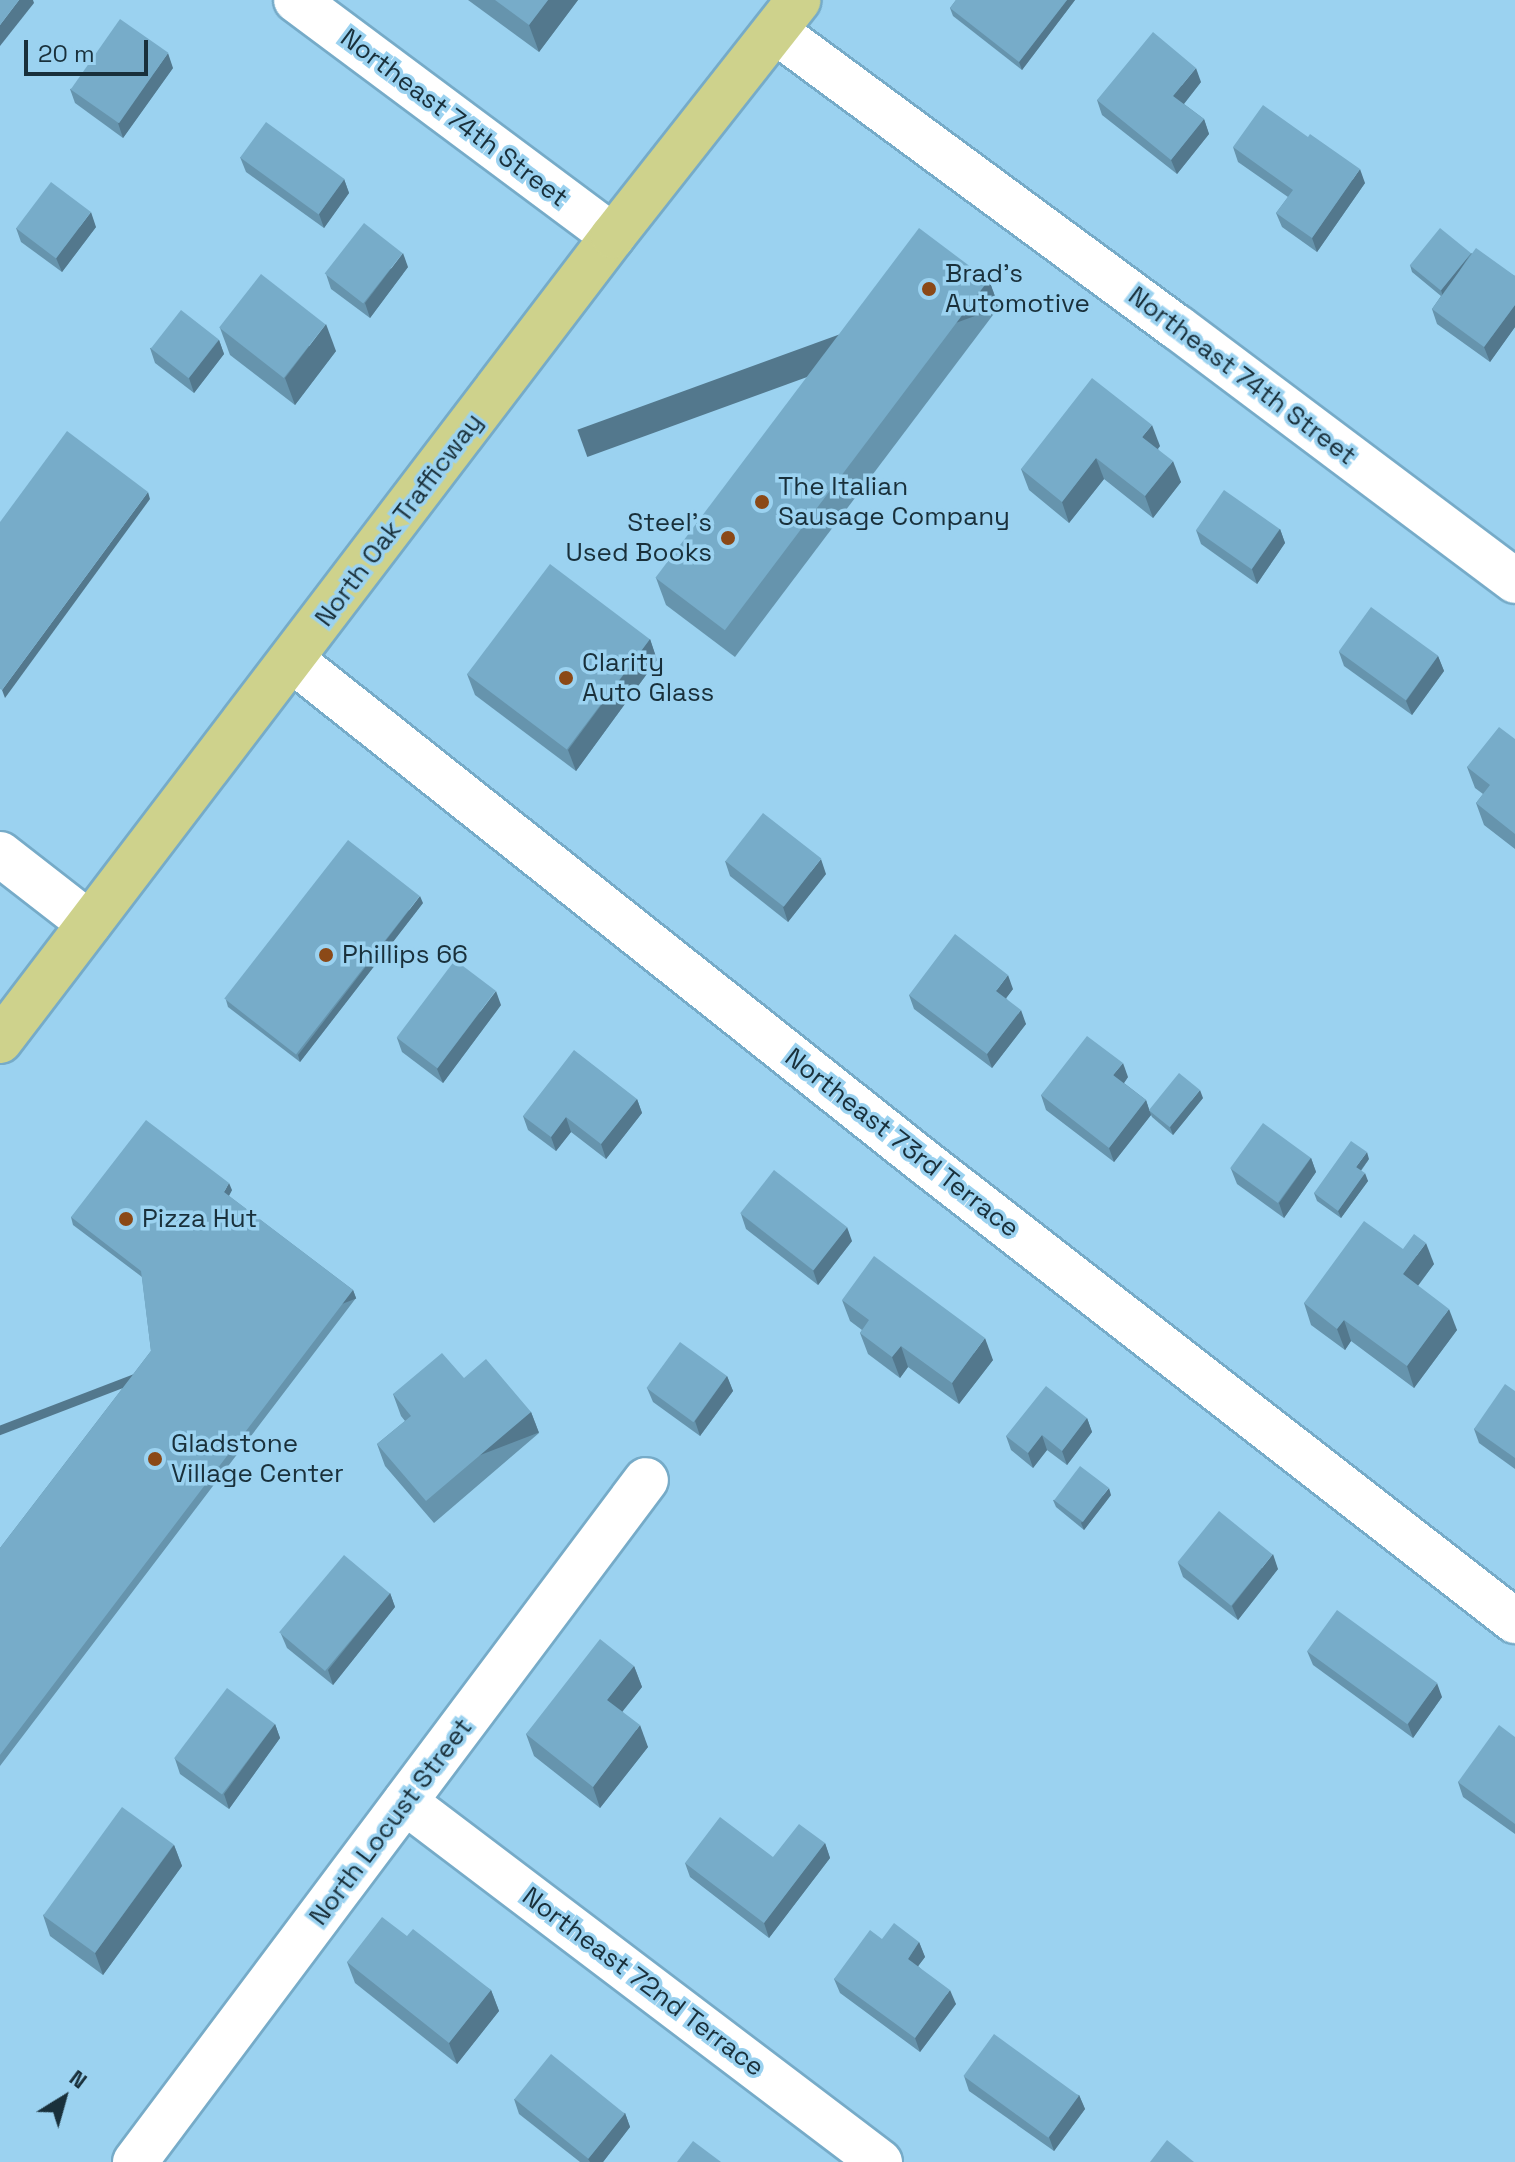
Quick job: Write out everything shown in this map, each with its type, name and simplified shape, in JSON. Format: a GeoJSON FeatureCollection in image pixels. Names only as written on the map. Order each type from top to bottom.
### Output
{"type":"FeatureCollection","features":[{"type":"Feature","properties":{"kind":"main road","name":"North Oak Trafficway"},"geometry":{"type":"LineString","coordinates":[[0,1041],[613,236],[787,16]]}},
{"type":"Feature","properties":{"kind":"street","name":"Northeast 74th Street"},"geometry":{"type":"LineString","coordinates":[[296,0],[613,236]]}},
{"type":"Feature","properties":{"kind":"street","name":"Northeast 74th Street"},"geometry":{"type":"LineString","coordinates":[[787,16],[1177,327],[1515,581]]}},
{"type":"Feature","properties":{"kind":"street","name":"Northeast 73rd Terrace"},"geometry":{"type":"LineString","coordinates":[[292,660],[923,1161],[1515,1621]]}},
{"type":"Feature","properties":{"kind":"street"},"geometry":{"type":"LineString","coordinates":[[0,854],[89,923]]}},
{"type":"Feature","properties":{"kind":"street","name":"North Locust Street"},"geometry":{"type":"LineString","coordinates":[[135,2162],[646,1480]]}},
{"type":"Feature","properties":{"kind":"street","name":"Northeast 72nd Terrace"},"geometry":{"type":"LineString","coordinates":[[405,1802],[880,2162]]}},
{"type":"Feature","properties":{"kind":"building"},"geometry":{"type":"Polygon","coordinates":[[[0,0],[19,0],[0,25],[0,0]]]}},
{"type":"Feature","properties":{"kind":"building"},"geometry":{"type":"Polygon","coordinates":[[[495,0],[548,0],[529,25],[495,0]]]}},
{"type":"Feature","properties":{"kind":"building"},"geometry":{"type":"Polygon","coordinates":[[[956,0],[1067,0],[1019,62],[950,8],[956,0]]]}},
{"type":"Feature","properties":{"kind":"building"},"geometry":{"type":"Polygon","coordinates":[[[120,19],[168,53],[119,123],[71,89],[120,19]]]}},
{"type":"Feature","properties":{"kind":"building"},"geometry":{"type":"Polygon","coordinates":[[[1153,32],[1196,68],[1173,96],[1204,119],[1171,160],[1097,100],[1153,32]]]}},
{"type":"Feature","properties":{"kind":"building"},"geometry":{"type":"Polygon","coordinates":[[[1263,105],[1360,169],[1312,238],[1276,213],[1293,190],[1233,147],[1263,105]]]}},
{"type":"Feature","properties":{"kind":"building"},"geometry":{"type":"Polygon","coordinates":[[[266,122],[344,179],[319,215],[240,158],[266,122]]]}},
{"type":"Feature","properties":{"kind":"building"},"geometry":{"type":"Polygon","coordinates":[[[51,182],[91,212],[56,258],[16,228],[51,182]]]}},
{"type":"Feature","properties":{"kind":"building"},"geometry":{"type":"Polygon","coordinates":[[[364,223],[403,253],[363,304],[325,273],[364,223]]]}},
{"type":"Feature","properties":{"kind":"building"},"geometry":{"type":"Polygon","coordinates":[[[919,228],[988,280],[725,630],[655,578],[919,228]]]}},
{"type":"Feature","properties":{"kind":"building"},"geometry":{"type":"Polygon","coordinates":[[[1440,228],[1471,253],[1441,290],[1410,265],[1440,228]]]}},
{"type":"Feature","properties":{"kind":"building"},"geometry":{"type":"Polygon","coordinates":[[[1476,248],[1515,276],[1515,305],[1484,347],[1432,309],[1476,248]]]}},
{"type":"Feature","properties":{"kind":"building"},"geometry":{"type":"Polygon","coordinates":[[[261,274],[326,324],[284,378],[219,328],[261,274]]]}},
{"type":"Feature","properties":{"kind":"building"},"geometry":{"type":"Polygon","coordinates":[[[181,310],[219,340],[189,378],[151,349],[181,310]]]}},
{"type":"Feature","properties":{"kind":"building"},"geometry":{"type":"Polygon","coordinates":[[[1092,378],[1152,425],[1142,437],[1173,461],[1145,496],[1096,458],[1062,502],[1021,469],[1092,378]]]}},
{"type":"Feature","properties":{"kind":"building"},"geometry":{"type":"Polygon","coordinates":[[[67,431],[148,492],[2,690],[0,522],[67,431]]]}},
{"type":"Feature","properties":{"kind":"building"},"geometry":{"type":"Polygon","coordinates":[[[1224,490],[1280,529],[1252,569],[1196,530],[1224,490]]]}},
{"type":"Feature","properties":{"kind":"building","name":"Clarity Auto Glass"},"geometry":{"type":"Polygon","coordinates":[[[550,564],[650,639],[567,749],[467,674],[550,564]]]}},
{"type":"Feature","properties":{"kind":"building"},"geometry":{"type":"Polygon","coordinates":[[[1371,607],[1438,656],[1406,700],[1339,651],[1371,607]]]}},
{"type":"Feature","properties":{"kind":"building"},"geometry":{"type":"Polygon","coordinates":[[[1499,727],[1515,739],[1515,834],[1476,803],[1490,785],[1467,767],[1499,727]]]}},
{"type":"Feature","properties":{"kind":"building"},"geometry":{"type":"Polygon","coordinates":[[[763,813],[821,859],[784,907],[725,861],[763,813]]]}},
{"type":"Feature","properties":{"kind":"building","name":"Phillips 66"},"geometry":{"type":"Polygon","coordinates":[[[348,840],[420,896],[296,1054],[224,998],[348,840]]]}},
{"type":"Feature","properties":{"kind":"building"},"geometry":{"type":"Polygon","coordinates":[[[955,934],[1008,975],[996,991],[1021,1010],[987,1054],[909,995],[955,934]]]}},
{"type":"Feature","properties":{"kind":"building"},"geometry":{"type":"Polygon","coordinates":[[[455,960],[496,991],[437,1068],[397,1037],[455,960]]]}},
{"type":"Feature","properties":{"kind":"building"},"geometry":{"type":"Polygon","coordinates":[[[1087,1036],[1123,1063],[1113,1075],[1146,1100],[1109,1148],[1041,1095],[1087,1036]]]}},
{"type":"Feature","properties":{"kind":"building"},"geometry":{"type":"Polygon","coordinates":[[[574,1050],[637,1099],[601,1144],[566,1117],[551,1137],[523,1116],[574,1050]]]}},
{"type":"Feature","properties":{"kind":"building"},"geometry":{"type":"Polygon","coordinates":[[[1179,1073],[1200,1090],[1170,1127],[1149,1110],[1179,1073]]]}},
{"type":"Feature","properties":{"kind":"building","name":"Gladstone Village Center"},"geometry":{"type":"Polygon","coordinates":[[[146,1120],[229,1183],[224,1192],[353,1290],[0,1755],[0,1548],[151,1351],[141,1271],[71,1217],[146,1120]]]}},
{"type":"Feature","properties":{"kind":"building"},"geometry":{"type":"Polygon","coordinates":[[[1263,1123],[1311,1158],[1278,1203],[1230,1168],[1263,1123]]]}},
{"type":"Feature","properties":{"kind":"building"},"geometry":{"type":"Polygon","coordinates":[[[1351,1141],[1367,1152],[1356,1167],[1365,1173],[1338,1211],[1314,1193],[1351,1141]]]}},
{"type":"Feature","properties":{"kind":"building"},"geometry":{"type":"Polygon","coordinates":[[[774,1170],[847,1227],[813,1271],[740,1213],[774,1170]]]}},
{"type":"Feature","properties":{"kind":"building"},"geometry":{"type":"Polygon","coordinates":[[[1364,1221],[1403,1249],[1414,1234],[1426,1243],[1403,1274],[1449,1309],[1407,1366],[1344,1320],[1337,1329],[1304,1303],[1364,1221]]]}},
{"type":"Feature","properties":{"kind":"building"},"geometry":{"type":"Polygon","coordinates":[[[874,1256],[985,1338],[952,1383],[901,1346],[892,1357],[860,1333],[869,1320],[842,1300],[874,1256]]]}},
{"type":"Feature","properties":{"kind":"building"},"geometry":{"type":"Polygon","coordinates":[[[680,1342],[727,1376],[693,1422],[646,1388],[680,1342]]]}},
{"type":"Feature","properties":{"kind":"building"},"geometry":{"type":"Polygon","coordinates":[[[442,1353],[464,1378],[486,1359],[531,1412],[426,1501],[377,1444],[411,1416],[393,1394],[442,1353]]]}},
{"type":"Feature","properties":{"kind":"building"},"geometry":{"type":"Polygon","coordinates":[[[1505,1384],[1515,1391],[1515,1458],[1474,1429],[1505,1384]]]}},
{"type":"Feature","properties":{"kind":"building"},"geometry":{"type":"Polygon","coordinates":[[[1046,1386],[1087,1418],[1062,1451],[1042,1435],[1028,1453],[1006,1436],[1046,1386]]]}},
{"type":"Feature","properties":{"kind":"building"},"geometry":{"type":"Polygon","coordinates":[[[1080,1466],[1109,1488],[1083,1522],[1054,1500],[1080,1466]]]}},
{"type":"Feature","properties":{"kind":"building"},"geometry":{"type":"Polygon","coordinates":[[[1219,1511],[1273,1554],[1231,1606],[1177,1562],[1219,1511]]]}},
{"type":"Feature","properties":{"kind":"building"},"geometry":{"type":"Polygon","coordinates":[[[344,1555],[390,1594],[325,1671],[279,1632],[344,1555]]]}},
{"type":"Feature","properties":{"kind":"building"},"geometry":{"type":"Polygon","coordinates":[[[1337,1610],[1437,1683],[1407,1724],[1307,1651],[1337,1610]]]}},
{"type":"Feature","properties":{"kind":"building"},"geometry":{"type":"Polygon","coordinates":[[[600,1639],[634,1666],[607,1700],[640,1725],[593,1787],[526,1734],[600,1639]]]}},
{"type":"Feature","properties":{"kind":"building"},"geometry":{"type":"Polygon","coordinates":[[[227,1688],[275,1724],[222,1794],[174,1758],[227,1688]]]}},
{"type":"Feature","properties":{"kind":"building"},"geometry":{"type":"Polygon","coordinates":[[[1499,1725],[1515,1737],[1515,1824],[1458,1782],[1499,1725]]]}},
{"type":"Feature","properties":{"kind":"building"},"geometry":{"type":"Polygon","coordinates":[[[122,1807],[174,1845],[95,1953],[43,1915],[122,1807]]]}},
{"type":"Feature","properties":{"kind":"building"},"geometry":{"type":"Polygon","coordinates":[[[720,1817],[773,1857],[799,1824],[825,1843],[764,1923],[685,1863],[720,1817]]]}},
{"type":"Feature","properties":{"kind":"building"},"geometry":{"type":"Polygon","coordinates":[[[382,1917],[407,1936],[413,1929],[491,1990],[449,2043],[347,1962],[382,1917]]]}},
{"type":"Feature","properties":{"kind":"building"},"geometry":{"type":"Polygon","coordinates":[[[894,1923],[919,1942],[908,1959],[950,1990],[915,2038],[834,1979],[870,1930],[882,1939],[894,1923]]]}},
{"type":"Feature","properties":{"kind":"building"},"geometry":{"type":"Polygon","coordinates":[[[994,2034],[1079,2096],[1048,2138],[963,2076],[994,2034]]]}},
{"type":"Feature","properties":{"kind":"building"},"geometry":{"type":"Polygon","coordinates":[[[551,2054],[625,2114],[588,2159],[514,2099],[551,2054]]]}},
{"type":"Feature","properties":{"kind":"building"},"geometry":{"type":"Polygon","coordinates":[[[1167,2140],[1194,2162],[1150,2162],[1167,2140]]]}},
{"type":"Feature","properties":{"kind":"building"},"geometry":{"type":"Polygon","coordinates":[[[693,2141],[721,2162],[677,2162],[693,2141]]]}},
{"type":"Feature","properties":{"kind":"place","name":"Brad's Automotive"},"geometry":{"type":"Point","coordinates":[929,289]}},
{"type":"Feature","properties":{"kind":"place","name":"The Italian Sausage Company"},"geometry":{"type":"Point","coordinates":[762,502]}},
{"type":"Feature","properties":{"kind":"place","name":"Steel's Used Books"},"geometry":{"type":"Point","coordinates":[728,538]}},
{"type":"Feature","properties":{"kind":"place","name":"Clarity Auto Glass"},"geometry":{"type":"Point","coordinates":[566,678]}},
{"type":"Feature","properties":{"kind":"place","name":"Phillips 66"},"geometry":{"type":"Point","coordinates":[326,955]}},
{"type":"Feature","properties":{"kind":"place","name":"Pizza Hut"},"geometry":{"type":"Point","coordinates":[126,1219]}},
{"type":"Feature","properties":{"kind":"place","name":"Gladstone Village Center"},"geometry":{"type":"Point","coordinates":[155,1459]}}]}
